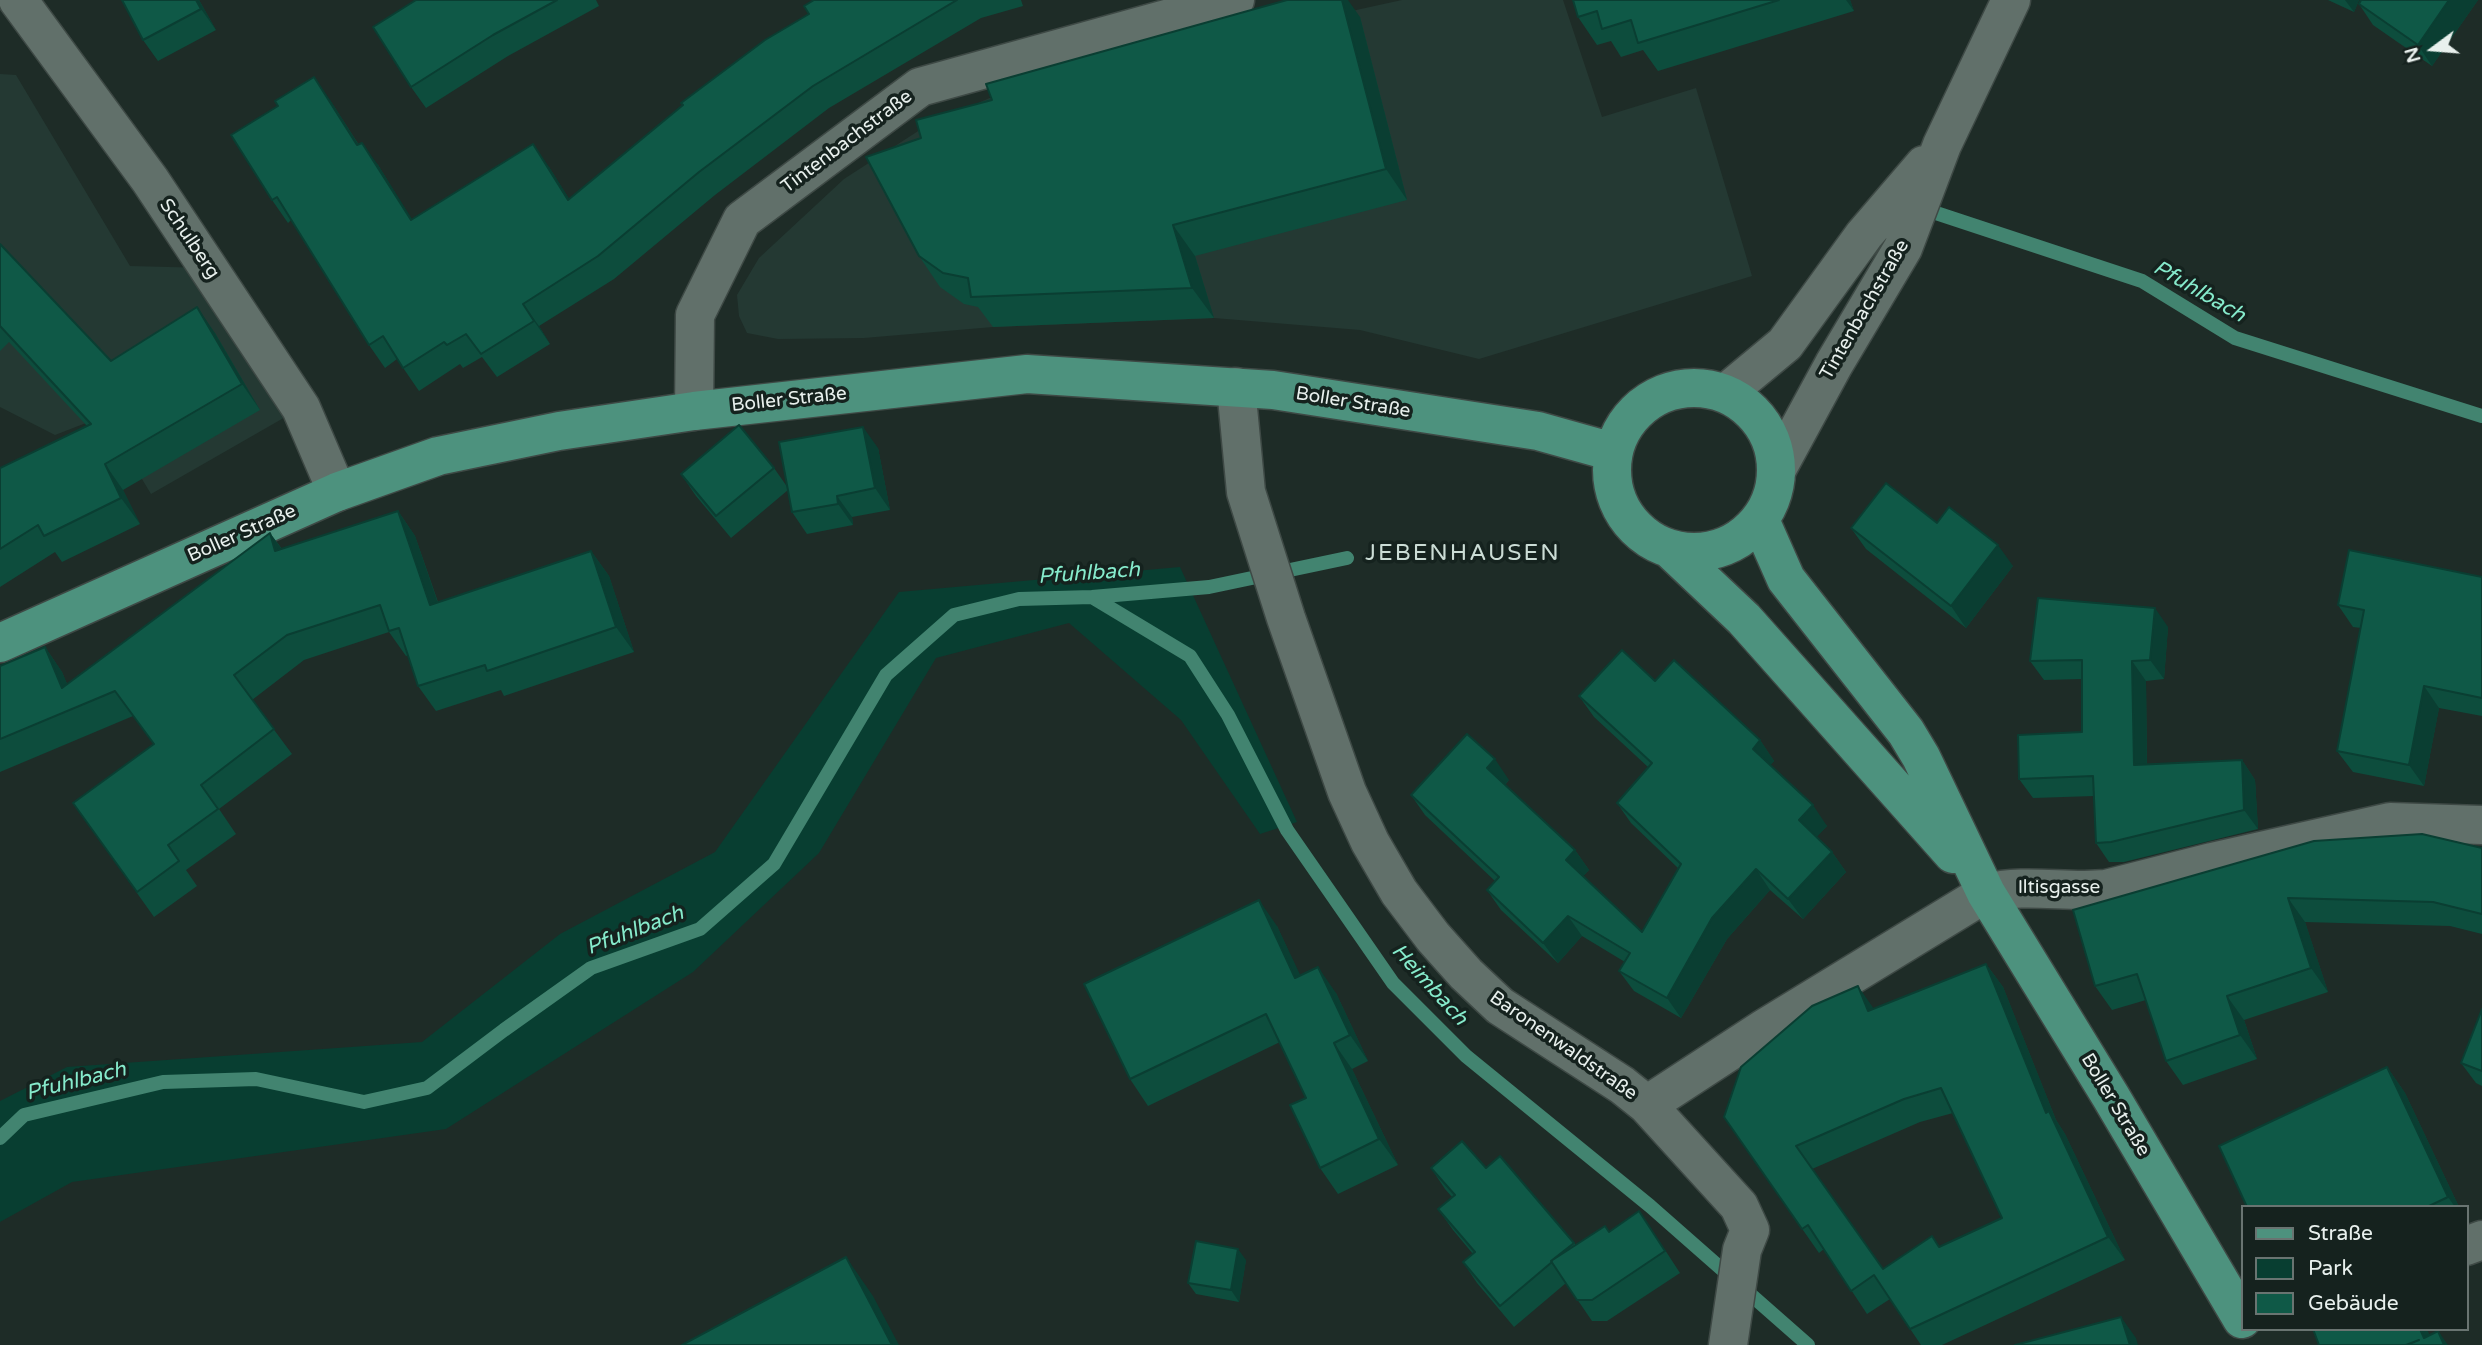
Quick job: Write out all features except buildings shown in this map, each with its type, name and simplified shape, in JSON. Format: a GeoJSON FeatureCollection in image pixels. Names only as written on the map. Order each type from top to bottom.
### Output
{"type":"FeatureCollection","features":[{"type":"Feature","properties":{"kind":"main road","name":"Boller Straße"},"geometry":{"type":"LineString","coordinates":[[0,642],[337,492],[438,456],[559,431],[694,411],[1027,374],[1273,390],[1538,431],[1613,452]]}},
{"type":"Feature","properties":{"kind":"main road"},"geometry":{"type":"LineString","coordinates":[[1684,387],[1706,387],[1726,393],[1746,406],[1763,424],[1774,446],[1777,469],[1772,496],[1760,520],[1742,538],[1720,549],[1695,553],[1671,550],[1648,539],[1630,522],[1617,500],[1612,476],[1613,452],[1623,427],[1641,407],[1663,393],[1684,387]]}},
{"type":"Feature","properties":{"kind":"main road","name":"Boller Straße"},"geometry":{"type":"LineString","coordinates":[[1760,520],[1786,579],[1911,740],[1986,893],[2240,1316]]}},
{"type":"Feature","properties":{"kind":"main road","name":"Boller Straße"},"geometry":{"type":"LineString","coordinates":[[1671,550],[1744,619],[1986,893]]}},
{"type":"Feature","properties":{"kind":"street","name":"Schulberg"},"geometry":{"type":"LineString","coordinates":[[19,0],[150,180],[301,408],[337,492]]}},
{"type":"Feature","properties":{"kind":"street","name":"Tintenbachstraße"},"geometry":{"type":"LineString","coordinates":[[694,411],[695,315],[742,220],[920,87],[1235,0]]}},
{"type":"Feature","properties":{"kind":"street","name":"Tintenbachstraße"},"geometry":{"type":"LineString","coordinates":[[1777,469],[1834,364],[1903,248],[1942,145],[2011,0]]}},
{"type":"Feature","properties":{"kind":"street","name":"Tintenbachstraße"},"geometry":{"type":"LineString","coordinates":[[1726,393],[1785,344],[1864,235],[1942,145]]}},
{"type":"Feature","properties":{"kind":"street","name":"Baronenwaldstraße"},"geometry":{"type":"LineString","coordinates":[[1236,387],[1246,492],[1286,618],[1347,792],[1370,842],[1405,901],[1466,974],[1500,1006],[1622,1085],[1647,1105],[1739,1206],[1750,1230],[1742,1250],[1729,1339]]}},
{"type":"Feature","properties":{"kind":"street","name":"Iltisgasse"},"geometry":{"type":"LineString","coordinates":[[1647,1105],[1765,1028],[1986,893],[2004,888],[2024,887],[2088,891],[2106,889],[2390,822],[2482,825]]}},
{"type":"Feature","properties":{"kind":"shaded area"},"geometry":{"type":"Polygon","coordinates":[[[1402,0],[1563,0],[1602,117],[1696,88],[1752,276],[1479,359],[1360,330],[1214,318],[993,327],[864,338],[778,339],[747,333],[739,316],[737,295],[759,258],[844,179],[929,124],[1027,82],[1402,0]]]}},
{"type":"Feature","properties":{"kind":"shaded area"},"geometry":{"type":"Polygon","coordinates":[[[0,74],[16,75],[130,266],[208,268],[301,408],[151,494],[104,416],[55,435],[0,407],[0,74]]]}},
{"type":"Feature","properties":{"kind":"green space"},"geometry":{"type":"Polygon","coordinates":[[[1180,567],[1297,822],[1260,834],[1181,720],[1069,623],[936,658],[819,853],[693,972],[446,1129],[72,1182],[0,1222],[0,1101],[67,1067],[422,1042],[560,934],[715,852],[899,592],[1180,567]]]}},
{"type":"Feature","properties":{"kind":"waterway","name":"Pfuhlbach"},"geometry":{"type":"LineString","coordinates":[[1936,213],[2142,281],[2235,338],[2482,416]]}},
{"type":"Feature","properties":{"kind":"waterway","name":"Pfuhlbach"},"geometry":{"type":"LineString","coordinates":[[0,1138],[24,1115],[163,1082],[256,1079],[364,1102],[427,1088],[591,968],[700,929],[774,864],[886,675],[954,615],[1019,599],[1092,597],[1209,587],[1347,558]]}},
{"type":"Feature","properties":{"kind":"waterway","name":"Heimbach"},"geometry":{"type":"LineString","coordinates":[[1092,597],[1190,656],[1228,715],[1287,830],[1393,983],[1466,1056],[1650,1206],[1808,1345]]}},
{"type":"Feature","properties":{"kind":"district","name":"JEBENHAUSEN"},"geometry":{"type":"Point","coordinates":[1463,554]}}]}
